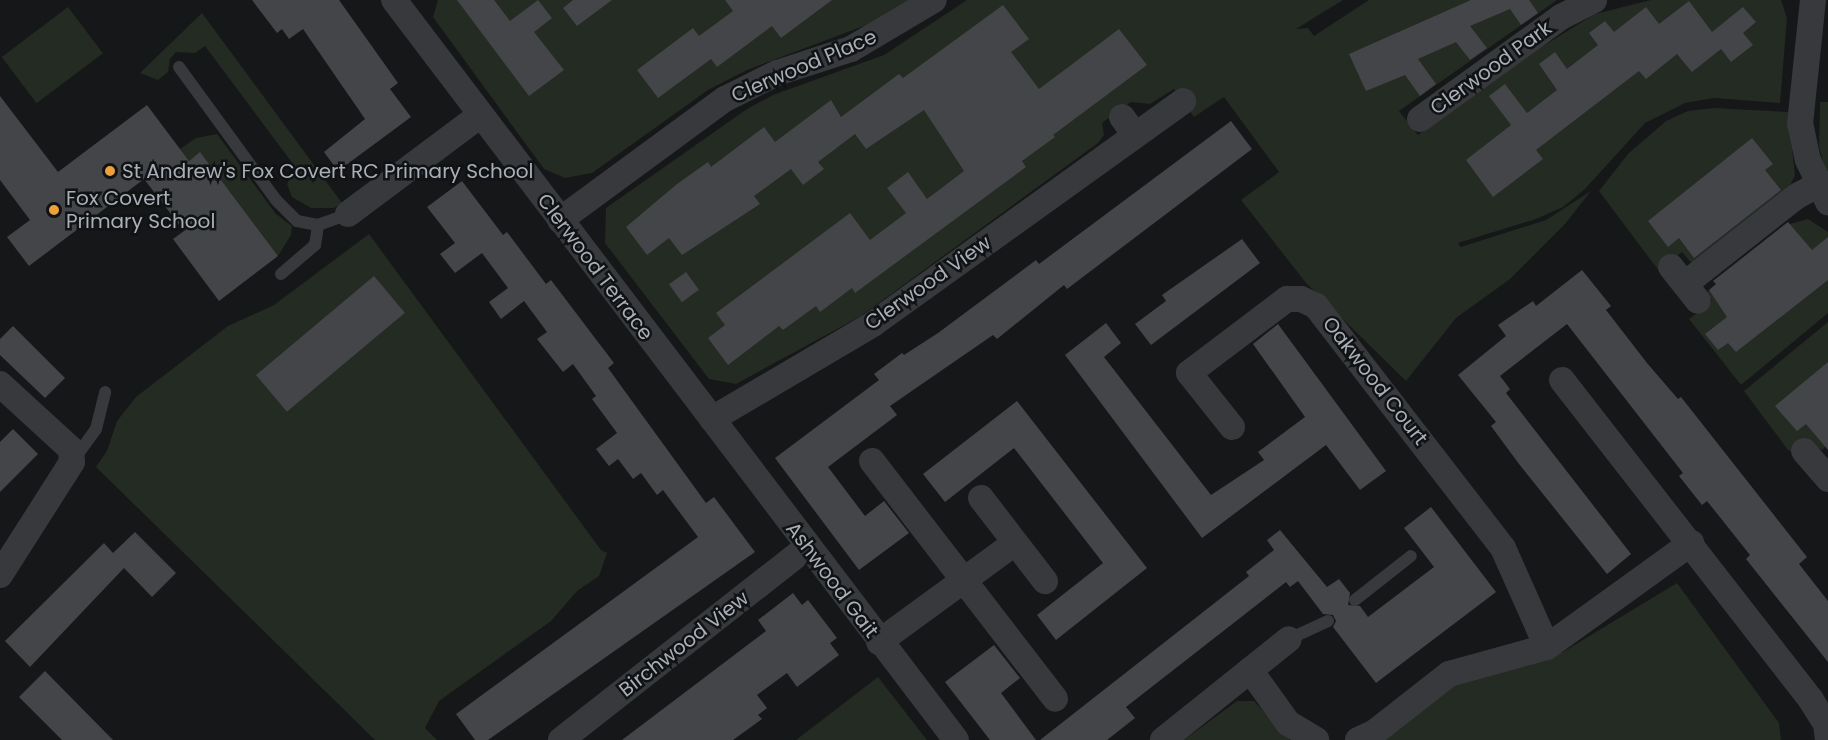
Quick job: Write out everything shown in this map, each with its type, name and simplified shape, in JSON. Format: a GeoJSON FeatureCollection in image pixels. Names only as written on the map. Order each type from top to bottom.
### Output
{"type":"FeatureCollection","features":[{"type":"Feature","properties":{"kind":"street","name":"Clerwood Place"},"geometry":{"type":"LineString","coordinates":[[560,220],[725,99],[777,73],[851,50],[934,0]]}},
{"type":"Feature","properties":{"kind":"street","name":"Clerwood Park"},"geometry":{"type":"LineString","coordinates":[[1420,119],[1561,17],[1594,0]]}},
{"type":"Feature","properties":{"kind":"street"},"geometry":{"type":"LineString","coordinates":[[1685,284],[1797,196],[1823,194],[1806,154],[1800,123],[1813,0]]}},
{"type":"Feature","properties":{"kind":"street","name":"Clerwood Terrace"},"geometry":{"type":"LineString","coordinates":[[396,1],[479,116],[712,419]]}},
{"type":"Feature","properties":{"kind":"street","name":"Clerwood View"},"geometry":{"type":"LineString","coordinates":[[712,419],[873,324],[1129,126],[1183,102]]}},
{"type":"Feature","properties":{"kind":"street"},"geometry":{"type":"LineString","coordinates":[[348,214],[479,116]]}},
{"type":"Feature","properties":{"kind":"street","name":"Oakwood Court"},"geometry":{"type":"LineString","coordinates":[[1232,427],[1189,373],[1287,299],[1301,299],[1316,306],[1503,548],[1546,647]]}},
{"type":"Feature","properties":{"kind":"street"},"geometry":{"type":"LineString","coordinates":[[1562,380],[1692,543],[1827,729]]}},
{"type":"Feature","properties":{"kind":"street"},"geometry":{"type":"LineString","coordinates":[[0,384],[71,449],[72,462],[0,575]]}},
{"type":"Feature","properties":{"kind":"street","name":"Ashwood Gait"},"geometry":{"type":"LineString","coordinates":[[712,419],[807,548],[956,740]]}},
{"type":"Feature","properties":{"kind":"street"},"geometry":{"type":"LineString","coordinates":[[872,461],[962,582],[1055,699]]}},
{"type":"Feature","properties":{"kind":"street"},"geometry":{"type":"LineString","coordinates":[[981,498],[1045,581]]}},
{"type":"Feature","properties":{"kind":"street"},"geometry":{"type":"LineString","coordinates":[[879,642],[1015,543]]}},
{"type":"Feature","properties":{"kind":"street"},"geometry":{"type":"LineString","coordinates":[[1358,740],[1376,732],[1449,674],[1546,647],[1692,543]]}},
{"type":"Feature","properties":{"kind":"street","name":"Birchwood View"},"geometry":{"type":"LineString","coordinates":[[561,740],[807,548]]}},
{"type":"Feature","properties":{"kind":"street"},"geometry":{"type":"LineString","coordinates":[[1162,740],[1288,639]]}},
{"type":"Feature","properties":{"kind":"street"},"geometry":{"type":"LineString","coordinates":[[1250,670],[1288,723],[1316,740]]}},
{"type":"Feature","properties":{"kind":"lane"},"geometry":{"type":"LineString","coordinates":[[179,67],[276,200],[297,221],[318,225],[348,214]]}},
{"type":"Feature","properties":{"kind":"lane"},"geometry":{"type":"LineString","coordinates":[[281,274],[315,245],[318,225]]}},
{"type":"Feature","properties":{"kind":"lane"},"geometry":{"type":"LineString","coordinates":[[72,462],[96,429],[105,392]]}},
{"type":"Feature","properties":{"kind":"lane"},"geometry":{"type":"LineString","coordinates":[[1355,600],[1412,556]]}},
{"type":"Feature","properties":{"kind":"lane"},"geometry":{"type":"LineString","coordinates":[[1288,639],[1328,621]]}},
{"type":"Feature","properties":{"kind":"shaded area"},"geometry":{"type":"Polygon","coordinates":[[[438,0],[911,0],[869,24],[747,70],[708,90],[592,173],[565,178],[544,169],[433,17],[438,0]]]}},
{"type":"Feature","properties":{"kind":"shaded area"},"geometry":{"type":"Polygon","coordinates":[[[967,0],[1343,0],[1296,29],[1308,28],[1314,36],[1369,0],[1557,0],[1399,111],[1418,135],[1522,59],[1595,14],[1651,0],[1781,0],[1787,18],[1780,103],[1714,98],[1685,103],[1645,123],[1585,189],[1563,207],[1536,219],[1458,243],[1461,247],[1546,220],[1591,191],[1565,224],[1510,279],[1456,318],[1406,381],[1306,283],[1241,200],[1279,172],[1224,97],[1194,117],[1174,89],[1150,104],[1131,102],[1102,123],[1104,135],[1098,143],[861,316],[736,384],[709,379],[605,243],[606,208],[747,109],[773,95],[884,55],[967,0]]]}},
{"type":"Feature","properties":{"kind":"shaded area"},"geometry":{"type":"Polygon","coordinates":[[[68,7],[103,53],[37,103],[2,57],[68,7]]]}},
{"type":"Feature","properties":{"kind":"shaded area"},"geometry":{"type":"Polygon","coordinates":[[[202,13],[342,203],[334,208],[311,208],[292,197],[287,184],[296,168],[205,46],[195,53],[176,52],[170,59],[168,72],[158,80],[140,73],[202,13]]]}},
{"type":"Feature","properties":{"kind":"shaded area"},"geometry":{"type":"Polygon","coordinates":[[[1820,102],[1828,102],[1828,179],[1819,147],[1820,102]]]}},
{"type":"Feature","properties":{"kind":"shaded area"},"geometry":{"type":"Polygon","coordinates":[[[1714,108],[1788,112],[1795,175],[1791,184],[1693,265],[1682,252],[1659,271],[1599,191],[1628,154],[1666,121],[1688,111],[1714,108]]]}},
{"type":"Feature","properties":{"kind":"shaded area"},"geometry":{"type":"Polygon","coordinates":[[[217,134],[276,214],[292,226],[291,235],[278,256],[200,153],[189,161],[180,149],[196,138],[217,134]]]}},
{"type":"Feature","properties":{"kind":"shaded area"},"geometry":{"type":"Polygon","coordinates":[[[1808,219],[1828,232],[1828,313],[1741,385],[1689,319],[1712,301],[1706,293],[1790,224],[1808,219]]]}},
{"type":"Feature","properties":{"kind":"shaded area"},"geometry":{"type":"Polygon","coordinates":[[[369,234],[601,550],[607,553],[599,576],[577,591],[551,621],[439,701],[425,728],[437,740],[375,740],[96,467],[107,451],[117,421],[136,397],[228,326],[274,305],[369,234]]]}},
{"type":"Feature","properties":{"kind":"shaded area"},"geometry":{"type":"Polygon","coordinates":[[[1828,322],[1828,444],[1822,450],[1807,442],[1798,456],[1788,450],[1744,391],[1828,322]]]}},
{"type":"Feature","properties":{"kind":"shaded area"},"geometry":{"type":"Polygon","coordinates":[[[1677,583],[1779,723],[1781,740],[1384,740],[1445,689],[1476,673],[1563,652],[1677,583]]]}},
{"type":"Feature","properties":{"kind":"shaded area"},"geometry":{"type":"Polygon","coordinates":[[[878,677],[927,740],[796,740],[878,677]]]}},
{"type":"Feature","properties":{"kind":"shaded area"},"geometry":{"type":"Polygon","coordinates":[[[1237,701],[1254,701],[1290,740],[1184,740],[1237,701]]]}},
{"type":"Feature","properties":{"kind":"building"},"geometry":{"type":"Polygon","coordinates":[[[252,0],[339,0],[398,83],[390,89],[411,117],[338,171],[324,152],[365,119],[303,29],[289,39],[282,29],[277,33],[252,0]]]}},
{"type":"Feature","properties":{"kind":"building"},"geometry":{"type":"Polygon","coordinates":[[[457,0],[494,0],[510,21],[538,0],[552,18],[534,32],[564,70],[529,96],[457,0]]]}},
{"type":"Feature","properties":{"kind":"building"},"geometry":{"type":"Polygon","coordinates":[[[573,0],[612,0],[577,26],[563,8],[573,0]]]}},
{"type":"Feature","properties":{"kind":"building"},"geometry":{"type":"Polygon","coordinates":[[[725,0],[832,0],[781,38],[772,26],[717,67],[711,59],[658,98],[637,70],[693,28],[699,36],[733,11],[725,0]]]}},
{"type":"Feature","properties":{"kind":"building"},"geometry":{"type":"Polygon","coordinates":[[[1471,0],[1529,0],[1538,13],[1521,25],[1510,9],[1470,26],[1487,48],[1470,60],[1456,42],[1418,59],[1436,84],[1420,96],[1405,75],[1366,91],[1349,54],[1471,0]]]}},
{"type":"Feature","properties":{"kind":"building"},"geometry":{"type":"Polygon","coordinates":[[[1689,1],[1712,32],[1743,7],[1756,22],[1743,33],[1753,45],[1731,62],[1721,49],[1692,72],[1677,54],[1646,79],[1639,71],[1536,150],[1543,159],[1493,197],[1466,160],[1511,125],[1489,96],[1505,84],[1527,113],[1557,90],[1539,64],[1555,52],[1567,69],[1598,45],[1589,33],[1605,21],[1614,32],[1646,7],[1659,24],[1689,1]]]}},
{"type":"Feature","properties":{"kind":"building"},"geometry":{"type":"Polygon","coordinates":[[[1003,5],[1029,39],[1011,52],[1039,89],[1119,29],[1147,65],[1022,161],[1026,167],[855,293],[852,288],[820,312],[816,306],[783,330],[779,326],[728,365],[708,338],[725,325],[716,313],[850,213],[870,240],[906,213],[887,188],[908,172],[927,199],[964,171],[924,110],[866,149],[855,134],[818,162],[824,169],[803,185],[791,169],[754,196],[760,204],[682,255],[669,238],[647,255],[626,227],[677,184],[708,162],[711,167],[764,127],[775,142],[831,100],[841,117],[899,74],[903,78],[1003,5]]]}},
{"type":"Feature","properties":{"kind":"building"},"geometry":{"type":"Polygon","coordinates":[[[0,96],[58,172],[147,105],[189,161],[200,152],[278,256],[219,301],[173,239],[184,231],[144,179],[29,266],[7,237],[30,220],[0,180],[0,96]]]}},
{"type":"Feature","properties":{"kind":"building"},"geometry":{"type":"Polygon","coordinates":[[[1231,121],[1252,149],[1067,289],[1064,285],[997,339],[993,335],[890,406],[897,415],[828,467],[865,516],[884,501],[909,533],[859,570],[775,458],[879,380],[874,374],[902,353],[904,355],[938,333],[1036,260],[1039,264],[1231,121]]]}},
{"type":"Feature","properties":{"kind":"building"},"geometry":{"type":"Polygon","coordinates":[[[1752,138],[1773,164],[1765,170],[1781,190],[1694,258],[1679,238],[1668,247],[1648,221],[1752,138]]]}},
{"type":"Feature","properties":{"kind":"building"},"geometry":{"type":"Polygon","coordinates":[[[462,181],[503,235],[507,232],[546,284],[551,280],[614,363],[608,368],[706,503],[714,497],[755,552],[488,740],[475,740],[456,714],[698,537],[663,490],[657,495],[641,473],[633,479],[618,459],[609,466],[596,449],[617,433],[592,399],[596,396],[573,364],[563,372],[537,339],[547,332],[524,301],[501,319],[489,302],[508,288],[482,253],[455,273],[440,254],[455,243],[427,207],[462,181]]]}},
{"type":"Feature","properties":{"kind":"building"},"geometry":{"type":"Polygon","coordinates":[[[1788,222],[1812,250],[1828,237],[1828,280],[1736,352],[1728,343],[1718,350],[1705,334],[1727,317],[1709,290],[1716,284],[1713,281],[1788,222]]]}},
{"type":"Feature","properties":{"kind":"building"},"geometry":{"type":"Polygon","coordinates":[[[1242,239],[1260,263],[1151,345],[1135,324],[1166,301],[1162,295],[1242,239]]]}},
{"type":"Feature","properties":{"kind":"building"},"geometry":{"type":"Polygon","coordinates":[[[1582,270],[1611,306],[1606,310],[1647,363],[1678,399],[1681,397],[1807,557],[1799,564],[1828,601],[1828,662],[1746,559],[1750,555],[1707,501],[1702,505],[1679,476],[1683,473],[1567,324],[1500,376],[1510,389],[1506,393],[1631,554],[1607,574],[1519,464],[1491,426],[1496,422],[1458,375],[1506,336],[1498,325],[1533,301],[1536,306],[1582,270]]]}},
{"type":"Feature","properties":{"kind":"building"},"geometry":{"type":"Polygon","coordinates":[[[686,272],[699,290],[682,302],[669,284],[686,272]]]}},
{"type":"Feature","properties":{"kind":"building"},"geometry":{"type":"Polygon","coordinates":[[[374,276],[405,313],[287,412],[256,375],[374,276]]]}},
{"type":"Feature","properties":{"kind":"building"},"geometry":{"type":"Polygon","coordinates":[[[1106,323],[1121,343],[1104,357],[1211,495],[1264,460],[1258,452],[1305,417],[1253,344],[1278,324],[1386,471],[1360,490],[1326,445],[1202,538],[1065,355],[1106,323]]]}},
{"type":"Feature","properties":{"kind":"building"},"geometry":{"type":"Polygon","coordinates":[[[13,326],[65,378],[45,398],[0,355],[0,339],[13,326]]]}},
{"type":"Feature","properties":{"kind":"building"},"geometry":{"type":"Polygon","coordinates":[[[1828,362],[1828,450],[1806,424],[1797,431],[1775,406],[1828,362]]]}},
{"type":"Feature","properties":{"kind":"building"},"geometry":{"type":"Polygon","coordinates":[[[1017,401],[1147,568],[1056,640],[1037,615],[1103,563],[1014,448],[945,502],[923,474],[1017,401]]]}},
{"type":"Feature","properties":{"kind":"building"},"geometry":{"type":"Polygon","coordinates":[[[13,429],[38,454],[0,492],[0,442],[13,429]]]}},
{"type":"Feature","properties":{"kind":"building"},"geometry":{"type":"Polygon","coordinates":[[[1431,507],[1496,592],[1376,683],[1333,627],[1336,621],[1333,615],[1323,614],[1298,581],[1290,587],[1286,582],[1126,707],[1135,718],[1107,740],[1040,740],[1249,576],[1246,572],[1274,550],[1267,540],[1280,530],[1327,587],[1339,579],[1350,593],[1348,605],[1360,606],[1368,617],[1434,567],[1404,528],[1431,507]]]}},
{"type":"Feature","properties":{"kind":"building"},"geometry":{"type":"Polygon","coordinates":[[[135,532],[176,573],[152,597],[124,568],[30,667],[5,641],[104,543],[113,553],[135,532]]]}},
{"type":"Feature","properties":{"kind":"building"},"geometry":{"type":"Polygon","coordinates":[[[793,593],[802,605],[808,600],[837,638],[830,643],[839,655],[797,687],[787,673],[757,695],[767,708],[758,715],[762,719],[733,740],[622,740],[766,631],[758,620],[793,593]]]}},
{"type":"Feature","properties":{"kind":"building"},"geometry":{"type":"Polygon","coordinates":[[[994,645],[1020,678],[1001,693],[1036,740],[990,740],[945,682],[994,645]]]}},
{"type":"Feature","properties":{"kind":"building"},"geometry":{"type":"Polygon","coordinates":[[[45,671],[113,740],[62,740],[19,697],[45,671]]]}},
{"type":"Feature","properties":{"kind":"place","name":"St Andrew's Fox Covert RC Primary School"},"geometry":{"type":"Point","coordinates":[110,171]}},
{"type":"Feature","properties":{"kind":"place","name":"Fox Covert Primary School"},"geometry":{"type":"Point","coordinates":[54,210]}}]}
